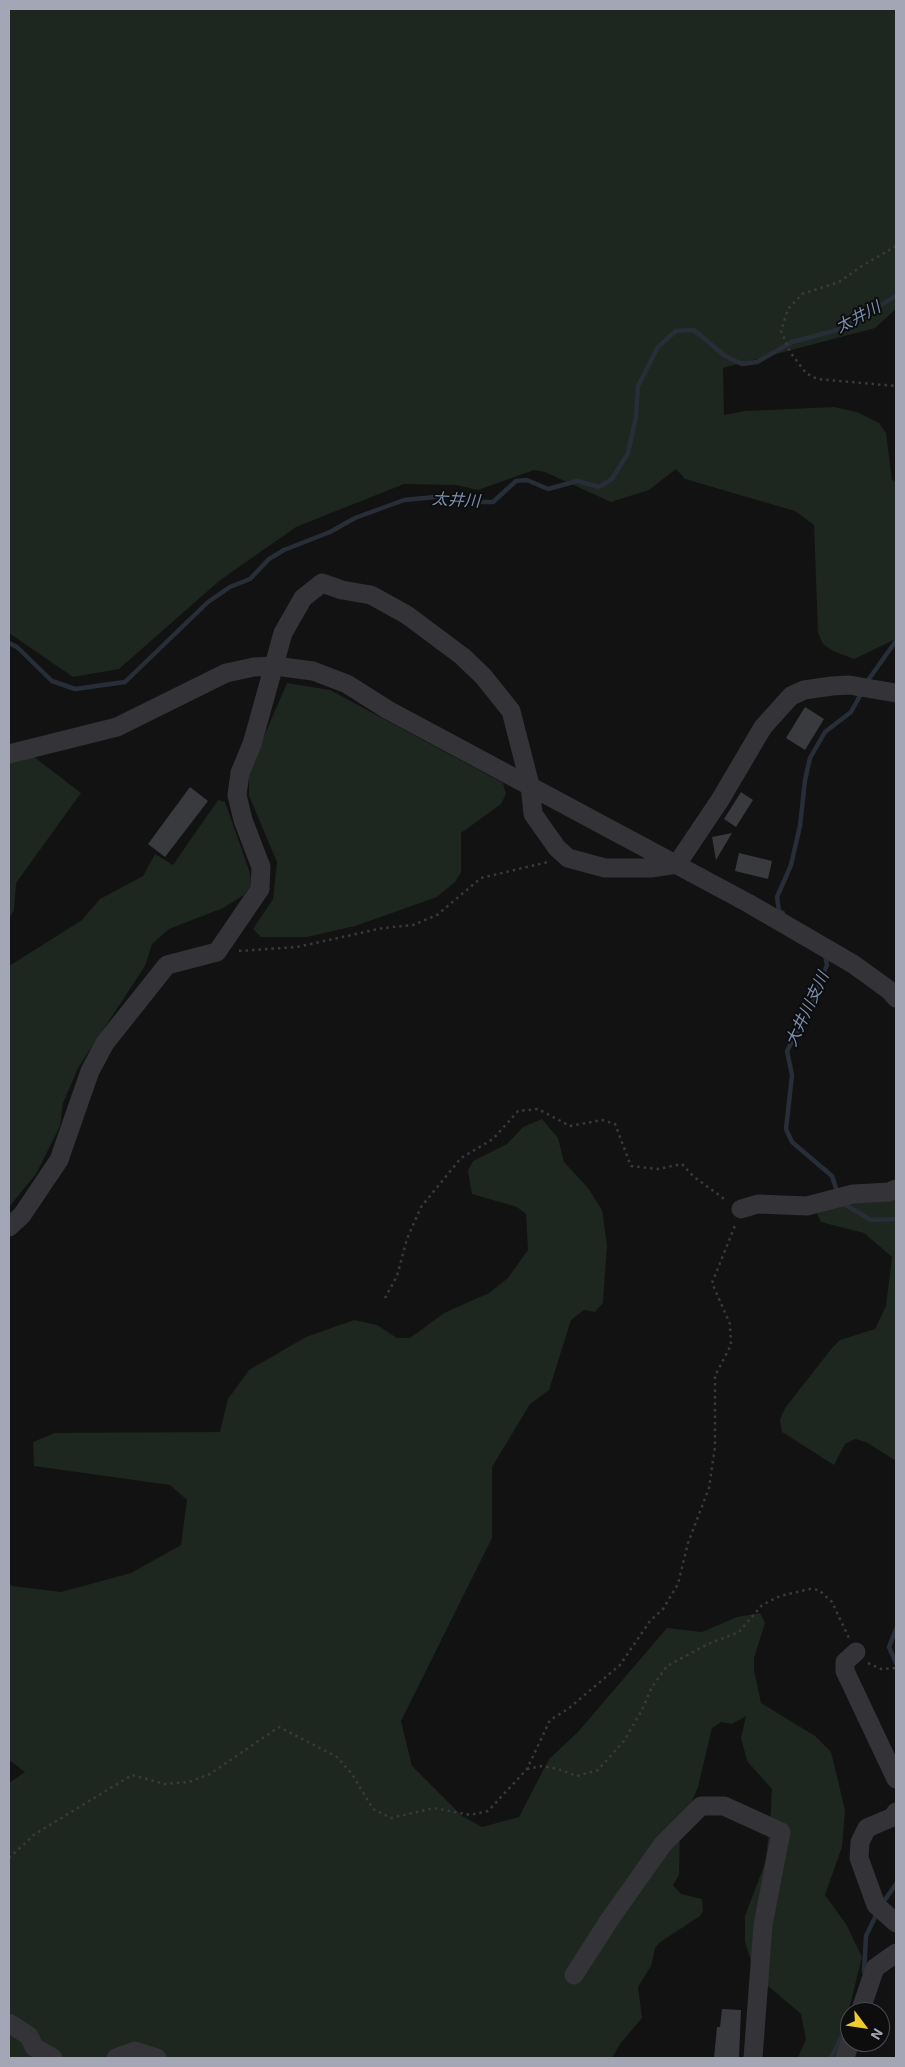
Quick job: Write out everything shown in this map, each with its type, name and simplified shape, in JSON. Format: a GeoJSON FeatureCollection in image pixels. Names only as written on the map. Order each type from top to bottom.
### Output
{"type":"FeatureCollection","features":[{"type":"Feature","properties":{"kind":"street"},"geometry":{"type":"LineString","coordinates":[[9,1228],[22,1215],[59,1160],[90,1071],[105,1043],[167,965],[217,952],[260,889],[261,867],[243,820],[237,795],[240,773],[252,744],[283,633],[304,598],[322,583],[342,590],[371,595],[407,615],[462,656],[483,676],[511,711],[530,785],[533,814],[557,848],[568,858],[605,868],[650,868],[677,864],[716,807],[763,727],[791,696],[820,686],[856,687],[888,692]]}},
{"type":"Feature","properties":{"kind":"street"},"geometry":{"type":"LineString","coordinates":[[9,754],[117,727],[226,674],[254,667],[275,666],[312,672],[347,684],[396,714],[748,903],[854,964],[890,990],[896,998]]}},
{"type":"Feature","properties":{"kind":"street"},"geometry":{"type":"LineString","coordinates":[[741,1209],[758,1204],[806,1206],[853,1194],[889,1192],[896,1189]]}},
{"type":"Feature","properties":{"kind":"street"},"geometry":{"type":"LineString","coordinates":[[856,1652],[845,1662],[845,1671],[896,1780]]}},
{"type":"Feature","properties":{"kind":"street"},"geometry":{"type":"LineString","coordinates":[[574,1975],[610,1919],[663,1844],[701,1806],[724,1806],[781,1832],[763,1926],[753,2058]]}},
{"type":"Feature","properties":{"kind":"street"},"geometry":{"type":"LineString","coordinates":[[887,1914],[859,1858],[860,1842],[867,1828],[893,1817],[896,1812]]}},
{"type":"Feature","properties":{"kind":"street"},"geometry":{"type":"LineString","coordinates":[[863,2002],[875,1968],[896,1953]]}},
{"type":"Feature","properties":{"kind":"street"},"geometry":{"type":"LineString","coordinates":[[9,2023],[29,2036],[34,2047],[53,2058]]}},
{"type":"Feature","properties":{"kind":"street"},"geometry":{"type":"LineString","coordinates":[[116,2058],[135,2051],[157,2058]]}},
{"type":"Feature","properties":{"kind":"path"},"geometry":{"type":"LineString","coordinates":[[896,246],[839,282],[802,294],[788,309],[781,331],[790,352],[806,373],[817,379],[896,386]]}},
{"type":"Feature","properties":{"kind":"path"},"geometry":{"type":"LineString","coordinates":[[217,952],[297,947],[383,928],[413,925],[436,915],[481,878],[568,858]]}},
{"type":"Feature","properties":{"kind":"path"},"geometry":{"type":"LineString","coordinates":[[9,1858],[36,1834],[132,1775],[165,1784],[190,1782],[210,1774],[279,1727],[337,1757],[352,1774],[373,1809],[391,1818],[434,1808],[470,1815],[488,1811],[527,1770],[550,1720],[568,1709],[620,1664],[650,1621],[663,1608],[678,1584],[688,1543],[709,1488],[715,1447],[715,1376],[731,1345],[730,1324],[712,1283],[728,1247],[741,1209],[693,1176],[682,1164],[658,1169],[631,1166],[615,1124],[602,1120],[570,1126],[538,1109],[518,1111],[492,1138],[461,1158],[421,1207],[407,1239],[397,1276],[385,1298]]}},
{"type":"Feature","properties":{"kind":"path"},"geometry":{"type":"LineString","coordinates":[[527,1770],[542,1766],[558,1769],[577,1776],[598,1770],[624,1741],[642,1710],[652,1687],[667,1666],[708,1644],[739,1632],[762,1605],[780,1596],[810,1589],[819,1590],[832,1602],[861,1660],[881,1670],[895,1669]]}},
{"type":"Feature","properties":{"kind":"shaded area"},"geometry":{"type":"Polygon","coordinates":[[[9,9],[896,9],[896,309],[875,328],[723,368],[724,415],[745,411],[834,407],[857,412],[879,423],[886,433],[892,480],[896,482],[896,639],[854,659],[833,651],[823,644],[818,633],[814,525],[795,511],[685,479],[676,469],[649,490],[611,502],[545,472],[534,470],[478,490],[456,485],[404,484],[296,527],[219,581],[119,669],[73,677],[9,633],[9,9]]]}},
{"type":"Feature","properties":{"kind":"shaded area"},"geometry":{"type":"Polygon","coordinates":[[[287,683],[330,690],[503,783],[506,794],[501,804],[461,833],[461,872],[455,882],[437,897],[355,926],[307,937],[261,937],[253,929],[273,899],[277,862],[249,796],[249,771],[287,683]]]}},
{"type":"Feature","properties":{"kind":"shaded area"},"geometry":{"type":"Polygon","coordinates":[[[29,753],[81,793],[16,883],[14,910],[9,918],[9,758],[29,753]]]}},
{"type":"Feature","properties":{"kind":"shaded area"},"geometry":{"type":"Polygon","coordinates":[[[218,800],[225,802],[250,873],[251,885],[244,895],[223,908],[169,929],[152,944],[145,966],[78,1068],[63,1103],[60,1126],[36,1174],[9,1207],[9,966],[82,920],[100,899],[143,876],[155,854],[173,865],[218,800]]]}},
{"type":"Feature","properties":{"kind":"shaded area"},"geometry":{"type":"Polygon","coordinates":[[[542,1119],[558,1138],[564,1162],[588,1188],[602,1210],[607,1245],[603,1303],[595,1312],[584,1310],[571,1320],[549,1390],[530,1404],[492,1467],[492,1538],[401,1721],[412,1766],[462,1816],[482,1827],[519,1817],[549,1759],[578,1732],[667,1628],[702,1632],[737,1617],[760,1613],[765,1623],[754,1658],[754,1670],[761,1703],[815,1736],[831,1752],[845,1810],[842,1847],[825,1895],[846,1924],[862,1957],[851,2002],[840,2002],[840,2046],[837,2058],[798,2058],[806,2039],[801,2014],[755,1975],[745,1941],[745,1916],[765,1863],[770,1827],[772,1789],[747,1761],[741,1738],[746,1716],[732,1724],[721,1722],[712,1728],[698,1787],[680,1829],[679,1875],[673,1885],[681,1894],[702,1899],[703,1911],[700,1916],[659,1943],[655,1948],[651,1966],[638,1987],[642,2018],[620,2044],[612,2058],[9,2058],[9,1783],[25,1772],[9,1760],[9,1583],[12,1586],[61,1592],[131,1573],[181,1545],[187,1500],[170,1485],[34,1466],[33,1442],[55,1433],[220,1432],[228,1399],[249,1370],[306,1337],[354,1320],[377,1325],[397,1338],[410,1338],[444,1313],[489,1293],[508,1278],[528,1250],[526,1214],[517,1207],[472,1194],[468,1171],[473,1161],[507,1144],[523,1127],[542,1119]]]}},
{"type":"Feature","properties":{"kind":"shaded area"},"geometry":{"type":"Polygon","coordinates":[[[896,1194],[896,1461],[866,1442],[855,1439],[845,1444],[834,1465],[782,1432],[780,1420],[785,1408],[840,1340],[875,1329],[886,1306],[892,1257],[864,1233],[821,1222],[816,1212],[896,1194]]]}},
{"type":"Feature","properties":{"kind":"building"},"geometry":{"type":"Polygon","coordinates":[[[805,707],[824,719],[805,750],[786,738],[805,707]]]}},
{"type":"Feature","properties":{"kind":"building"},"geometry":{"type":"Polygon","coordinates":[[[190,787],[208,801],[165,857],[148,844],[190,787]]]}},
{"type":"Feature","properties":{"kind":"building"},"geometry":{"type":"Polygon","coordinates":[[[741,792],[753,800],[736,827],[724,819],[741,792]]]}},
{"type":"Feature","properties":{"kind":"building"},"geometry":{"type":"Polygon","coordinates":[[[732,833],[716,860],[712,837],[732,833]]]}},
{"type":"Feature","properties":{"kind":"building"},"geometry":{"type":"Polygon","coordinates":[[[739,853],[772,861],[768,879],[735,871],[739,853]]]}},
{"type":"Feature","properties":{"kind":"building"},"geometry":{"type":"Polygon","coordinates":[[[722,2009],[741,2010],[739,2058],[714,2058],[717,2027],[720,2027],[722,2009]]]}},
{"type":"Feature","properties":{"kind":"waterway","name":"太井川"},"geometry":{"type":"LineString","coordinates":[[9,643],[17,647],[52,681],[75,689],[125,682],[208,602],[230,587],[250,579],[269,559],[284,550],[330,532],[355,518],[404,500],[445,496],[479,502],[493,502],[516,481],[527,480],[548,489],[577,481],[599,487],[612,479],[628,453],[636,417],[638,386],[658,347],[676,331],[694,330],[725,356],[742,364],[757,362],[792,342],[841,329],[896,296]]}},
{"type":"Feature","properties":{"kind":"waterway","name":"大井川支川"},"geometry":{"type":"LineString","coordinates":[[866,683],[896,641]]}},
{"type":"Feature","properties":{"kind":"waterway","name":"大井川支川"},"geometry":{"type":"LineString","coordinates":[[783,913],[779,911],[777,897],[791,865],[800,826],[805,780],[810,758],[825,732],[851,712],[862,692]]}},
{"type":"Feature","properties":{"kind":"waterway","name":"大井川支川"},"geometry":{"type":"LineString","coordinates":[[825,955],[827,965],[807,1013],[787,1051],[792,1075],[786,1129],[792,1142],[832,1176],[838,1194]]}},
{"type":"Feature","properties":{"kind":"waterway","name":"大井川支川"},"geometry":{"type":"LineString","coordinates":[[842,1203],[871,1220],[896,1219]]}},
{"type":"Feature","properties":{"kind":"waterway","name":"大井川支川"},"geometry":{"type":"LineString","coordinates":[[896,1629],[889,1647],[896,1663]]}},
{"type":"Feature","properties":{"kind":"waterway","name":"大井川支川"},"geometry":{"type":"LineString","coordinates":[[882,1904],[896,1884]]}},
{"type":"Feature","properties":{"kind":"waterway","name":"大井川支川"},"geometry":{"type":"LineString","coordinates":[[864,1972],[866,1936],[877,1913]]}},
{"type":"Feature","properties":{"kind":"waterway","name":"大井川支川"},"geometry":{"type":"LineString","coordinates":[[831,2058],[840,2040]]}}]}
